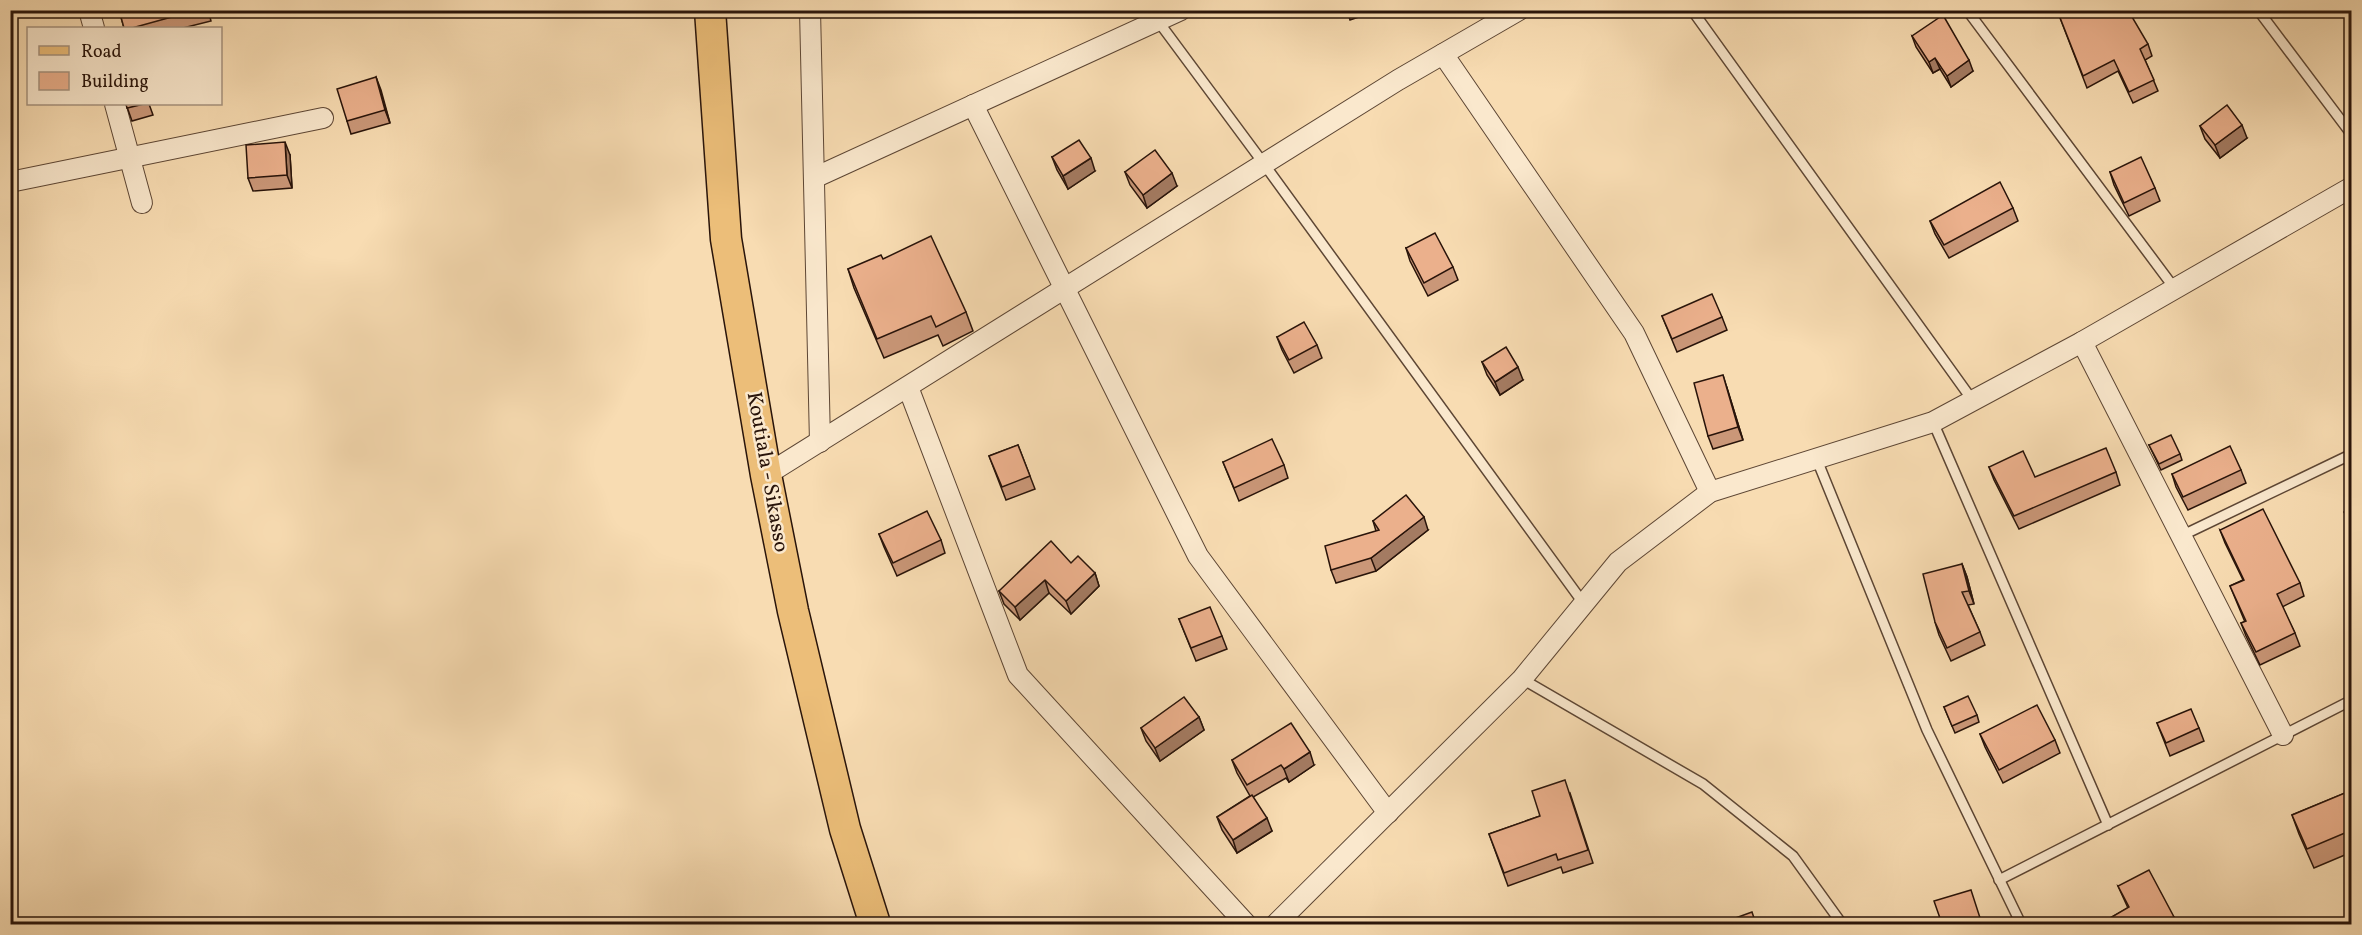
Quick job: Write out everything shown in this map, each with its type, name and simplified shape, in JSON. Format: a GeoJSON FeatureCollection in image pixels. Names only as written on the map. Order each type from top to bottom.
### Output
{"type":"FeatureCollection","features":[{"type":"Feature","properties":{"kind":"main road","name":"Koutiala - Sikasso"},"geometry":{"type":"LineString","coordinates":[[710,10],[726,239],[766,475],[793,611],[842,818],[875,924]]}},
{"type":"Feature","properties":{"kind":"street"},"geometry":{"type":"LineString","coordinates":[[89,10],[94,27]]}},
{"type":"Feature","properties":{"kind":"street"},"geometry":{"type":"LineString","coordinates":[[810,10],[820,442]]}},
{"type":"Feature","properties":{"kind":"street"},"geometry":{"type":"LineString","coordinates":[[814,178],[973,105],[1155,16],[1181,10]]}},
{"type":"Feature","properties":{"kind":"street"},"geometry":{"type":"LineString","coordinates":[[766,475],[1398,80],[1519,10]]}},
{"type":"Feature","properties":{"kind":"street"},"geometry":{"type":"LineString","coordinates":[[1443,54],[1634,333],[1710,492]]}},
{"type":"Feature","properties":{"kind":"street"},"geometry":{"type":"LineString","coordinates":[[115,105],[142,203]]}},
{"type":"Feature","properties":{"kind":"street"},"geometry":{"type":"LineString","coordinates":[[973,105],[1198,556],[1388,813]]}},
{"type":"Feature","properties":{"kind":"street"},"geometry":{"type":"LineString","coordinates":[[10,182],[323,118]]}},
{"type":"Feature","properties":{"kind":"street"},"geometry":{"type":"LineString","coordinates":[[1276,924],[1522,679],[1618,562],[1710,492],[1933,422],[2082,342],[2352,187]]}},
{"type":"Feature","properties":{"kind":"street"},"geometry":{"type":"LineString","coordinates":[[2082,342],[2283,735]]}},
{"type":"Feature","properties":{"kind":"street"},"geometry":{"type":"LineString","coordinates":[[908,387],[1018,675],[1246,924]]}},
{"type":"Feature","properties":{"kind":"lane"},"geometry":{"type":"LineString","coordinates":[[1692,10],[1973,401]]}},
{"type":"Feature","properties":{"kind":"lane"},"geometry":{"type":"LineString","coordinates":[[1967,10],[2175,289]]}},
{"type":"Feature","properties":{"kind":"lane"},"geometry":{"type":"LineString","coordinates":[[2258,10],[2352,135]]}},
{"type":"Feature","properties":{"kind":"lane"},"geometry":{"type":"LineString","coordinates":[[1155,16],[1584,604]]}},
{"type":"Feature","properties":{"kind":"lane"},"geometry":{"type":"LineString","coordinates":[[1933,422],[2109,825]]}},
{"type":"Feature","properties":{"kind":"lane"},"geometry":{"type":"LineString","coordinates":[[2180,537],[2352,454]]}},
{"type":"Feature","properties":{"kind":"lane"},"geometry":{"type":"LineString","coordinates":[[1817,460],[1927,730],[2020,924]]}},
{"type":"Feature","properties":{"kind":"lane"},"geometry":{"type":"LineString","coordinates":[[1522,679],[1703,784],[1793,856],[1842,924]]}},
{"type":"Feature","properties":{"kind":"lane"},"geometry":{"type":"LineString","coordinates":[[1999,880],[2352,700]]}},
{"type":"Feature","properties":{"kind":"building"},"geometry":{"type":"Polygon","coordinates":[[[119,10],[197,10],[136,27],[124,27],[119,10]]]}},
{"type":"Feature","properties":{"kind":"building"},"geometry":{"type":"Polygon","coordinates":[[[2057,10],[2128,10],[2148,44],[2140,49],[2154,80],[2129,92],[2114,60],[2083,76],[2057,10]]]}},
{"type":"Feature","properties":{"kind":"building"},"geometry":{"type":"Polygon","coordinates":[[[1943,15],[1969,60],[1947,76],[1935,58],[1929,62],[1912,36],[1943,15]]]}},
{"type":"Feature","properties":{"kind":"building"},"geometry":{"type":"Polygon","coordinates":[[[376,77],[385,110],[347,121],[337,89],[376,77]]]}},
{"type":"Feature","properties":{"kind":"building"},"geometry":{"type":"Polygon","coordinates":[[[2227,105],[2242,125],[2215,145],[2200,126],[2227,105]]]}},
{"type":"Feature","properties":{"kind":"building"},"geometry":{"type":"Polygon","coordinates":[[[1079,140],[1091,158],[1063,176],[1052,157],[1079,140]]]}},
{"type":"Feature","properties":{"kind":"building"},"geometry":{"type":"Polygon","coordinates":[[[285,142],[287,175],[248,178],[246,145],[285,142]]]}},
{"type":"Feature","properties":{"kind":"building"},"geometry":{"type":"Polygon","coordinates":[[[1155,150],[1172,173],[1143,195],[1125,172],[1155,150]]]}},
{"type":"Feature","properties":{"kind":"building"},"geometry":{"type":"Polygon","coordinates":[[[2141,157],[2155,188],[2124,203],[2110,172],[2141,157]]]}},
{"type":"Feature","properties":{"kind":"building"},"geometry":{"type":"Polygon","coordinates":[[[2000,182],[2013,208],[1944,245],[1930,221],[2000,182]]]}},
{"type":"Feature","properties":{"kind":"building"},"geometry":{"type":"Polygon","coordinates":[[[1435,233],[1453,267],[1424,283],[1406,248],[1435,233]]]}},
{"type":"Feature","properties":{"kind":"building"},"geometry":{"type":"Polygon","coordinates":[[[931,236],[966,312],[936,327],[931,316],[877,339],[848,269],[881,255],[883,259],[931,236]]]}},
{"type":"Feature","properties":{"kind":"building"},"geometry":{"type":"Polygon","coordinates":[[[1712,294],[1722,317],[1672,339],[1662,316],[1712,294]]]}},
{"type":"Feature","properties":{"kind":"building"},"geometry":{"type":"Polygon","coordinates":[[[1304,322],[1317,345],[1289,360],[1277,337],[1304,322]]]}},
{"type":"Feature","properties":{"kind":"building"},"geometry":{"type":"Polygon","coordinates":[[[1506,347],[1518,367],[1495,382],[1482,362],[1506,347]]]}},
{"type":"Feature","properties":{"kind":"building"},"geometry":{"type":"Polygon","coordinates":[[[1723,375],[1738,427],[1708,436],[1694,383],[1723,375]]]}},
{"type":"Feature","properties":{"kind":"building"},"geometry":{"type":"Polygon","coordinates":[[[2171,435],[2180,454],[2159,464],[2149,445],[2171,435]]]}},
{"type":"Feature","properties":{"kind":"building"},"geometry":{"type":"Polygon","coordinates":[[[1272,439],[1284,465],[1234,488],[1223,462],[1272,439]]]}},
{"type":"Feature","properties":{"kind":"building"},"geometry":{"type":"Polygon","coordinates":[[[1018,445],[1030,476],[1002,487],[989,456],[1018,445]]]}},
{"type":"Feature","properties":{"kind":"building"},"geometry":{"type":"Polygon","coordinates":[[[2230,446],[2241,470],[2183,497],[2172,474],[2230,446]]]}},
{"type":"Feature","properties":{"kind":"building"},"geometry":{"type":"Polygon","coordinates":[[[2106,448],[2116,472],[2014,516],[1989,467],[2023,451],[2035,477],[2106,448]]]}},
{"type":"Feature","properties":{"kind":"building"},"geometry":{"type":"Polygon","coordinates":[[[1406,495],[1424,517],[1371,558],[1331,570],[1325,546],[1379,530],[1373,521],[1406,495]]]}},
{"type":"Feature","properties":{"kind":"building"},"geometry":{"type":"Polygon","coordinates":[[[2352,508],[2352,526],[2344,512],[2352,508]]]}},
{"type":"Feature","properties":{"kind":"building"},"geometry":{"type":"Polygon","coordinates":[[[2263,509],[2300,583],[2277,594],[2295,633],[2256,652],[2241,623],[2246,621],[2230,586],[2244,580],[2220,530],[2263,509]]]}},
{"type":"Feature","properties":{"kind":"building"},"geometry":{"type":"Polygon","coordinates":[[[927,511],[941,540],[893,563],[879,534],[927,511]]]}},
{"type":"Feature","properties":{"kind":"building"},"geometry":{"type":"Polygon","coordinates":[[[1051,541],[1071,563],[1078,556],[1095,573],[1066,601],[1045,580],[1015,607],[999,591],[1051,541]]]}},
{"type":"Feature","properties":{"kind":"building"},"geometry":{"type":"Polygon","coordinates":[[[1962,564],[1969,591],[1962,592],[1980,632],[1947,648],[1935,622],[1923,574],[1962,564]]]}},
{"type":"Feature","properties":{"kind":"building"},"geometry":{"type":"Polygon","coordinates":[[[1210,607],[1222,636],[1191,648],[1179,619],[1210,607]]]}},
{"type":"Feature","properties":{"kind":"building"},"geometry":{"type":"Polygon","coordinates":[[[1968,696],[1977,715],[1952,726],[1944,707],[1968,696]]]}},
{"type":"Feature","properties":{"kind":"building"},"geometry":{"type":"Polygon","coordinates":[[[1184,697],[1199,717],[1155,748],[1141,728],[1184,697]]]}},
{"type":"Feature","properties":{"kind":"building"},"geometry":{"type":"Polygon","coordinates":[[[2037,705],[2055,740],[1999,770],[1980,734],[2037,705]]]}},
{"type":"Feature","properties":{"kind":"building"},"geometry":{"type":"Polygon","coordinates":[[[2191,709],[2199,728],[2166,743],[2157,723],[2191,709]]]}},
{"type":"Feature","properties":{"kind":"building"},"geometry":{"type":"Polygon","coordinates":[[[1291,723],[1310,752],[1284,769],[1281,765],[1247,785],[1232,760],[1291,723]]]}},
{"type":"Feature","properties":{"kind":"building"},"geometry":{"type":"Polygon","coordinates":[[[1565,780],[1588,850],[1558,860],[1556,854],[1504,873],[1489,834],[1540,816],[1532,791],[1565,780]]]}},
{"type":"Feature","properties":{"kind":"building"},"geometry":{"type":"Polygon","coordinates":[[[2352,790],[2352,830],[2307,849],[2292,815],[2352,790]]]}},
{"type":"Feature","properties":{"kind":"building"},"geometry":{"type":"Polygon","coordinates":[[[1252,795],[1267,818],[1233,840],[1217,817],[1252,795]]]}},
{"type":"Feature","properties":{"kind":"building"},"geometry":{"type":"Polygon","coordinates":[[[2149,870],[2174,917],[2161,924],[2114,924],[2110,918],[2129,907],[2118,886],[2149,870]]]}},
{"type":"Feature","properties":{"kind":"building"},"geometry":{"type":"Polygon","coordinates":[[[1971,890],[1982,924],[1942,924],[1934,901],[1971,890]]]}},
{"type":"Feature","properties":{"kind":"building"},"geometry":{"type":"Polygon","coordinates":[[[1752,912],[1756,924],[1719,924],[1752,912]]]}}]}
